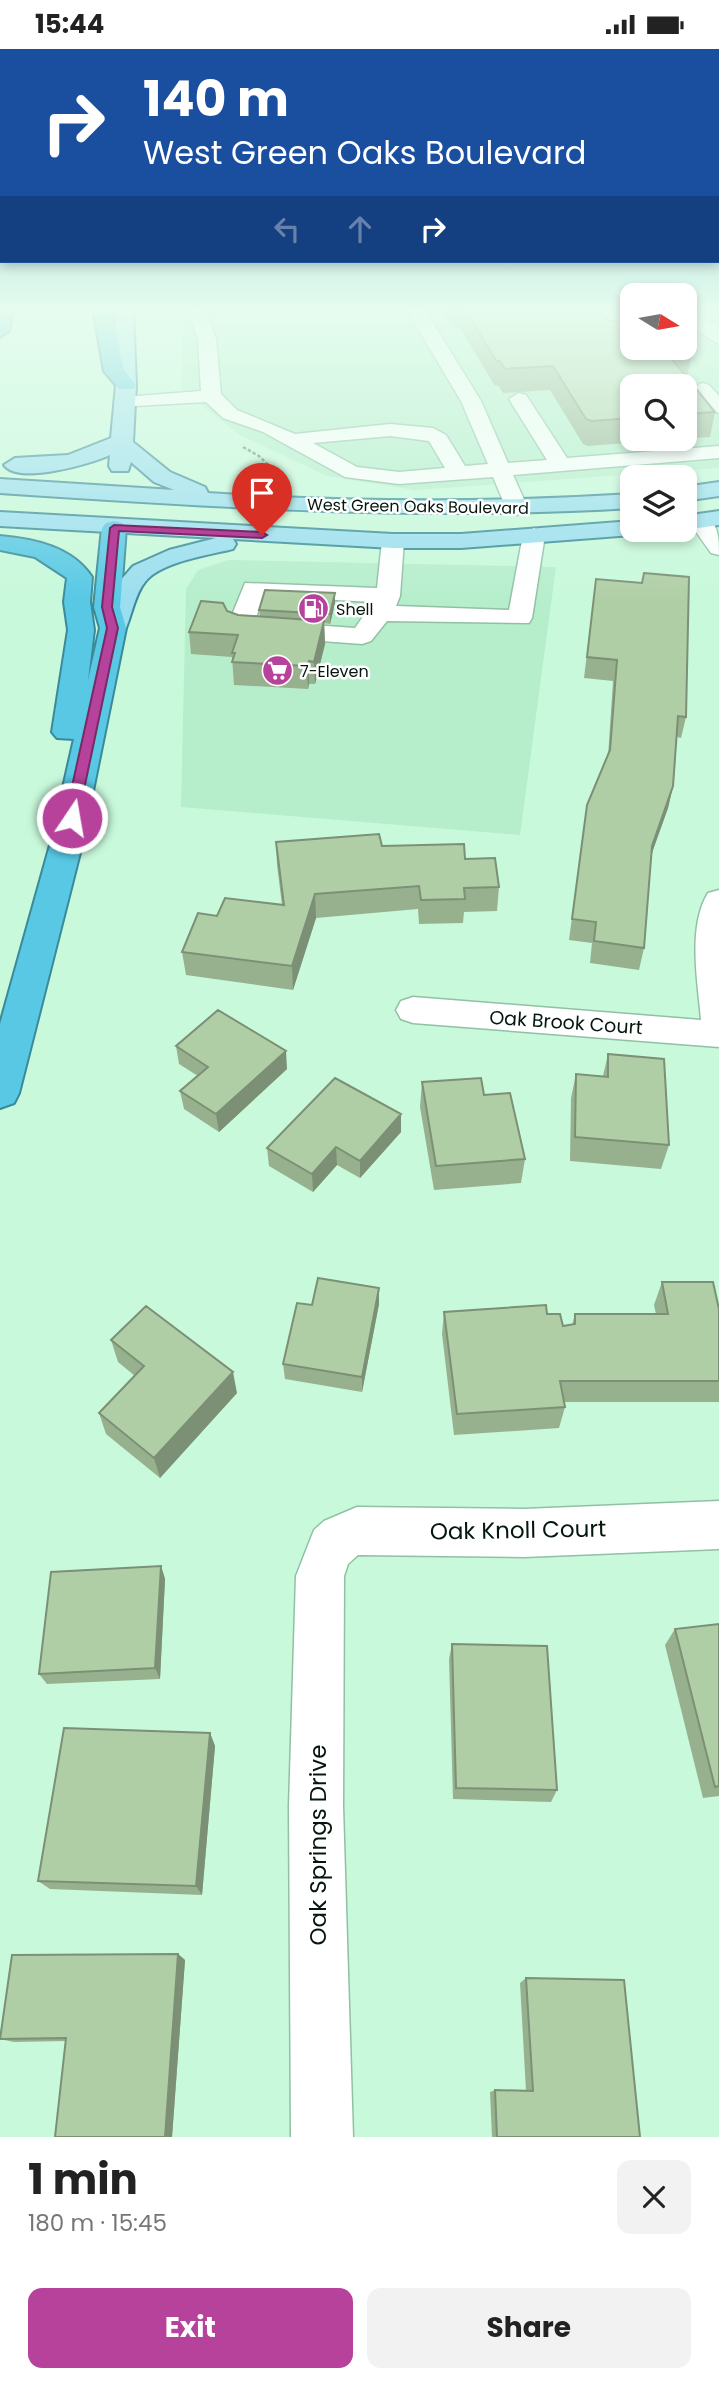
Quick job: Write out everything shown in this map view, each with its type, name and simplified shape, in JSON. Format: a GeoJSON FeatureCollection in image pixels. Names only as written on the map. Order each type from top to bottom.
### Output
{"type":"FeatureCollection","features":[{"type":"Feature","properties":{"kind":"highway"},"geometry":{"type":"LineString","coordinates":[[0,1093],[66,845],[113,628],[107,607],[114,528]]}},
{"type":"Feature","properties":{"kind":"highway"},"geometry":{"type":"LineString","coordinates":[[0,543],[31,547],[51,554],[70,564],[80,577],[77,601],[81,630],[56,806],[66,845]]}},
{"type":"Feature","properties":{"kind":"main road"},"geometry":{"type":"LineString","coordinates":[[114,528],[120,495],[124,407]]}},
{"type":"Feature","properties":{"kind":"main road"},"geometry":{"type":"LineString","coordinates":[[0,464],[63,464],[93,457],[121,442]]}},
{"type":"Feature","properties":{"kind":"main road"},"geometry":{"type":"LineString","coordinates":[[121,442],[149,468],[174,484],[208,495],[279,505]]}},
{"type":"Feature","properties":{"kind":"main road","name":"West Green Oaks Boulevard"},"geometry":{"type":"LineString","coordinates":[[0,486],[279,505],[517,508],[620,502]]}},
{"type":"Feature","properties":{"kind":"main road"},"geometry":{"type":"LineString","coordinates":[[697,492],[719,489]]}},
{"type":"Feature","properties":{"kind":"main road"},"geometry":{"type":"LineString","coordinates":[[517,508],[534,535]]}},
{"type":"Feature","properties":{"kind":"main road","name":"West Green Oaks Boulevard"},"geometry":{"type":"LineString","coordinates":[[0,519],[114,528],[393,541],[461,541],[620,529]]}},
{"type":"Feature","properties":{"kind":"main road"},"geometry":{"type":"LineString","coordinates":[[113,628],[135,577],[163,561],[202,547],[243,541],[310,538]]}},
{"type":"Feature","properties":{"kind":"street"},"geometry":{"type":"LineString","coordinates":[[223,407],[230,414],[270,428],[352,473],[399,478],[719,452]]}},
{"type":"Feature","properties":{"kind":"street"},"geometry":{"type":"LineString","coordinates":[[474,407],[517,508]]}},
{"type":"Feature","properties":{"kind":"street"},"geometry":{"type":"LineString","coordinates":[[524,407],[561,465]]}},
{"type":"Feature","properties":{"kind":"street"},"geometry":{"type":"LineString","coordinates":[[292,440],[388,430],[426,431],[438,438],[459,473]]}},
{"type":"Feature","properties":{"kind":"street"},"geometry":{"type":"LineString","coordinates":[[701,521],[719,548]]}},
{"type":"Feature","properties":{"kind":"street"},"geometry":{"type":"LineString","coordinates":[[393,541],[384,604],[362,636],[240,627],[254,588],[384,604],[520,618],[534,535]]}},
{"type":"Feature","properties":{"kind":"street"},"geometry":{"type":"LineString","coordinates":[[719,901],[711,951],[719,1023]]}},
{"type":"Feature","properties":{"kind":"street","name":"Oak Brook Court"},"geometry":{"type":"LineString","coordinates":[[413,1010],[719,1034]]}},
{"type":"Feature","properties":{"kind":"street","name":"Oak Knoll Court"},"geometry":{"type":"LineString","coordinates":[[324,1553],[342,1535],[357,1531],[524,1533],[719,1525]]}},
{"type":"Feature","properties":{"kind":"street","name":"Oak Springs Drive"},"geometry":{"type":"LineString","coordinates":[[322,2137],[316,1806],[320,1576],[324,1553]]}},
{"type":"Feature","properties":{"kind":"shaded area"},"geometry":{"type":"Polygon","coordinates":[[[204,407],[620,407],[620,451],[697,451],[697,407],[719,407],[719,468],[697,470],[697,465],[620,465],[620,475],[415,490],[327,476],[240,435],[204,407]]]}},
{"type":"Feature","properties":{"kind":"shaded area"},"geometry":{"type":"Polygon","coordinates":[[[229,560],[556,567],[520,835],[181,807],[186,589],[198,570],[229,560]]]}},
{"type":"Feature","properties":{"kind":"building"},"geometry":{"type":"Polygon","coordinates":[[[579,407],[620,407],[620,419],[586,419],[579,407]]]}},
{"type":"Feature","properties":{"kind":"building"},"geometry":{"type":"Polygon","coordinates":[[[697,407],[711,407],[715,412],[697,413],[697,407]]]}},
{"type":"Feature","properties":{"kind":"building"},"geometry":{"type":"Polygon","coordinates":[[[644,573],[689,577],[686,717],[678,716],[673,786],[652,846],[644,948],[594,941],[596,922],[572,919],[587,805],[610,750],[617,660],[587,657],[596,579],[642,583],[644,573]]]}},
{"type":"Feature","properties":{"kind":"building"},"geometry":{"type":"Polygon","coordinates":[[[265,590],[335,593],[330,614],[259,610],[265,590]]]}},
{"type":"Feature","properties":{"kind":"building"},"geometry":{"type":"Polygon","coordinates":[[[201,601],[223,603],[227,611],[238,615],[324,621],[314,662],[309,661],[307,666],[232,662],[238,635],[189,632],[201,601]]]}},
{"type":"Feature","properties":{"kind":"building"},"geometry":{"type":"Polygon","coordinates":[[[379,834],[382,846],[464,844],[465,859],[495,858],[499,887],[464,888],[465,899],[421,900],[419,886],[315,894],[292,966],[182,952],[198,913],[217,916],[225,898],[284,905],[276,842],[379,834]]]}},
{"type":"Feature","properties":{"kind":"building"},"geometry":{"type":"Polygon","coordinates":[[[218,1010],[286,1051],[216,1114],[180,1091],[208,1067],[176,1046],[218,1010]]]}},
{"type":"Feature","properties":{"kind":"building"},"geometry":{"type":"Polygon","coordinates":[[[608,1054],[664,1059],[669,1145],[575,1137],[576,1074],[608,1077],[608,1054]]]}},
{"type":"Feature","properties":{"kind":"building"},"geometry":{"type":"Polygon","coordinates":[[[335,1078],[401,1114],[360,1161],[336,1147],[312,1174],[267,1148],[335,1078]]]}},
{"type":"Feature","properties":{"kind":"building"},"geometry":{"type":"Polygon","coordinates":[[[481,1078],[484,1095],[510,1093],[525,1159],[436,1166],[422,1082],[481,1078]]]}},
{"type":"Feature","properties":{"kind":"building"},"geometry":{"type":"Polygon","coordinates":[[[318,1278],[379,1288],[362,1377],[283,1364],[297,1303],[312,1305],[318,1278]]]}},
{"type":"Feature","properties":{"kind":"building"},"geometry":{"type":"Polygon","coordinates":[[[662,1282],[713,1282],[719,1309],[719,1381],[560,1381],[565,1407],[457,1414],[444,1312],[546,1305],[547,1314],[560,1314],[563,1326],[575,1324],[575,1314],[668,1314],[662,1282]]]}},
{"type":"Feature","properties":{"kind":"building"},"geometry":{"type":"Polygon","coordinates":[[[146,1306],[233,1372],[154,1458],[99,1413],[144,1366],[111,1340],[146,1306]]]}},
{"type":"Feature","properties":{"kind":"building"},"geometry":{"type":"Polygon","coordinates":[[[161,1566],[155,1668],[39,1674],[51,1572],[161,1566]]]}},
{"type":"Feature","properties":{"kind":"building"},"geometry":{"type":"Polygon","coordinates":[[[719,1624],[719,1786],[715,1787],[675,1629],[719,1624]]]}},
{"type":"Feature","properties":{"kind":"building"},"geometry":{"type":"Polygon","coordinates":[[[452,1644],[547,1646],[557,1790],[456,1788],[452,1644]]]}},
{"type":"Feature","properties":{"kind":"building"},"geometry":{"type":"Polygon","coordinates":[[[64,1728],[210,1733],[196,1886],[38,1881],[64,1728]]]}},
{"type":"Feature","properties":{"kind":"building"},"geometry":{"type":"Polygon","coordinates":[[[178,1954],[165,2137],[55,2137],[66,2038],[0,2039],[12,1955],[178,1954]]]}},
{"type":"Feature","properties":{"kind":"building"},"geometry":{"type":"Polygon","coordinates":[[[526,1978],[624,1980],[640,2137],[497,2137],[495,2090],[533,2091],[526,1978]]]}},
{"type":"Feature","properties":{"kind":"place","name":"Shell"},"geometry":{"type":"Point","coordinates":[313,609]}},
{"type":"Feature","properties":{"kind":"place","name":"7-Eleven"},"geometry":{"type":"Point","coordinates":[277,671]}},
{"type":"Feature","properties":{"kind":"route"},"geometry":{"type":"LineString","coordinates":[[72,818],[113,628],[107,607],[114,528],[262,535]]}}]}
